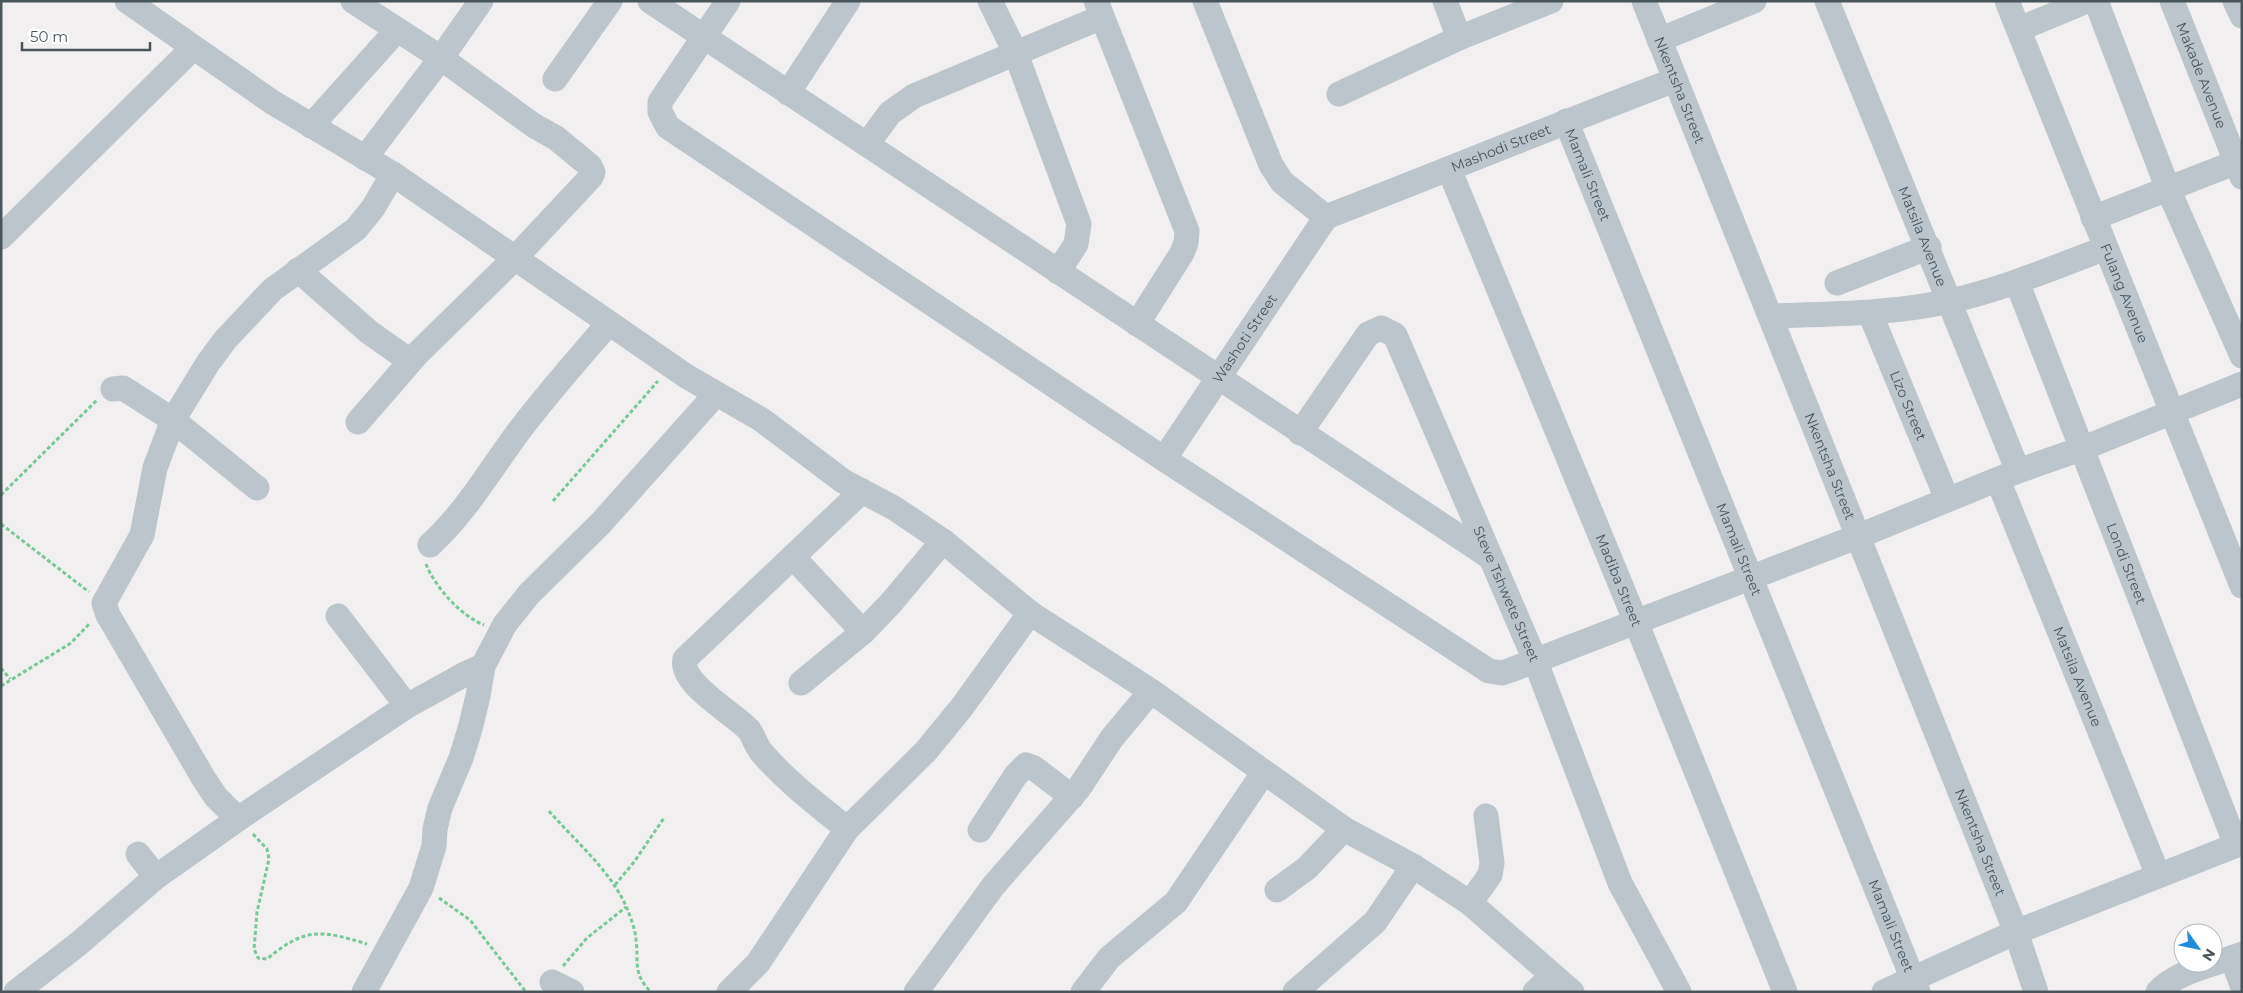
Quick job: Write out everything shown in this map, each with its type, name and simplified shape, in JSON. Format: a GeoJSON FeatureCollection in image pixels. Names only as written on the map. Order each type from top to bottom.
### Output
{"type":"FeatureCollection","features":[{"type":"Feature","properties":{"kind":"street"},"geometry":{"type":"LineString","coordinates":[[127,1],[311,126],[393,174],[671,366],[762,420],[843,481],[894,508],[944,541],[1030,612],[1151,691],[1344,829],[1414,866],[1470,903],[1544,984],[1572,992]]}},
{"type":"Feature","properties":{"kind":"street"},"geometry":{"type":"LineString","coordinates":[[353,1],[441,58],[528,122],[563,143],[593,170],[592,177],[515,258],[410,361],[358,422]]}},
{"type":"Feature","properties":{"kind":"street"},"geometry":{"type":"LineString","coordinates":[[555,79],[610,1]]}},
{"type":"Feature","properties":{"kind":"street"},"geometry":{"type":"LineString","coordinates":[[650,1],[1490,557]]}},
{"type":"Feature","properties":{"kind":"street"},"geometry":{"type":"LineString","coordinates":[[728,1],[660,102],[660,112],[668,127],[1164,459],[1484,669],[1502,673],[1858,536],[2008,475],[2081,449],[2172,411],[2240,389]]}},
{"type":"Feature","properties":{"kind":"street"},"geometry":{"type":"LineString","coordinates":[[788,93],[848,1]]}},
{"type":"Feature","properties":{"kind":"street"},"geometry":{"type":"LineString","coordinates":[[990,1],[1016,54],[1079,224],[1076,244],[1058,272]]}},
{"type":"Feature","properties":{"kind":"street"},"geometry":{"type":"LineString","coordinates":[[1206,1],[1274,170],[1282,182],[1326,217]]}},
{"type":"Feature","properties":{"kind":"street"},"geometry":{"type":"LineString","coordinates":[[1444,1],[1459,38]]}},
{"type":"Feature","properties":{"kind":"street"},"geometry":{"type":"LineString","coordinates":[[1339,94],[1459,38],[1551,1]]}},
{"type":"Feature","properties":{"kind":"street","name":"Nkentsha Street"},"geometry":{"type":"LineString","coordinates":[[1644,1],[1772,316],[2016,932],[2036,992]]}},
{"type":"Feature","properties":{"kind":"street"},"geometry":{"type":"LineString","coordinates":[[1659,40],[1754,1]]}},
{"type":"Feature","properties":{"kind":"street","name":"Matsila Avenue"},"geometry":{"type":"LineString","coordinates":[[1827,1],[1950,301],[2008,475],[2158,875]]}},
{"type":"Feature","properties":{"kind":"street","name":"Fulang Avenue"},"geometry":{"type":"LineString","coordinates":[[2007,1],[2242,586]]}},
{"type":"Feature","properties":{"kind":"street"},"geometry":{"type":"LineString","coordinates":[[2018,29],[2087,1]]}},
{"type":"Feature","properties":{"kind":"street"},"geometry":{"type":"LineString","coordinates":[[2096,1],[2168,189],[2242,356]]}},
{"type":"Feature","properties":{"kind":"street","name":"Makade Avenue"},"geometry":{"type":"LineString","coordinates":[[2172,1],[2240,166]]}},
{"type":"Feature","properties":{"kind":"street"},"geometry":{"type":"LineString","coordinates":[[2235,1],[2242,16]]}},
{"type":"Feature","properties":{"kind":"street"},"geometry":{"type":"LineString","coordinates":[[365,158],[441,58],[479,2]]}},
{"type":"Feature","properties":{"kind":"street"},"geometry":{"type":"LineString","coordinates":[[866,144],[890,113],[908,100],[1016,54],[1099,9],[1187,231],[1186,243],[1182,253],[1137,324]]}},
{"type":"Feature","properties":{"kind":"street"},"geometry":{"type":"LineString","coordinates":[[311,126],[397,30]]}},
{"type":"Feature","properties":{"kind":"street"},"geometry":{"type":"LineString","coordinates":[[1,237],[194,48]]}},
{"type":"Feature","properties":{"kind":"street","name":"Mashodi Street"},"geometry":{"type":"LineString","coordinates":[[1326,217],[1449,170],[1566,121],[1675,80]]}},
{"type":"Feature","properties":{"kind":"street","name":"Mamali Street"},"geometry":{"type":"LineString","coordinates":[[1566,121],[1915,985]]}},
{"type":"Feature","properties":{"kind":"street"},"geometry":{"type":"LineString","coordinates":[[2093,218],[2168,189],[2240,166]]}},
{"type":"Feature","properties":{"kind":"street","name":"Madiba Street"},"geometry":{"type":"LineString","coordinates":[[1449,170],[1636,622],[1785,992]]}},
{"type":"Feature","properties":{"kind":"street"},"geometry":{"type":"LineString","coordinates":[[238,819],[216,796],[204,779],[108,615],[104,603],[142,535],[155,468],[173,420],[208,363],[225,340],[272,290],[356,229],[373,208],[393,174]]}},
{"type":"Feature","properties":{"kind":"street","name":"Washoti Street"},"geometry":{"type":"LineString","coordinates":[[1164,459],[1326,217]]}},
{"type":"Feature","properties":{"kind":"street"},"geometry":{"type":"LineString","coordinates":[[1837,283],[1929,247]]}},
{"type":"Feature","properties":{"kind":"street"},"geometry":{"type":"LineString","coordinates":[[1772,316],[1870,313],[1950,301],[2017,282],[2106,248]]}},
{"type":"Feature","properties":{"kind":"street"},"geometry":{"type":"LineString","coordinates":[[298,270],[369,332],[410,361]]}},
{"type":"Feature","properties":{"kind":"street","name":"Londi Street"},"geometry":{"type":"LineString","coordinates":[[2017,282],[2081,449],[2239,844]]}},
{"type":"Feature","properties":{"kind":"street","name":"Lizo Street"},"geometry":{"type":"LineString","coordinates":[[1870,313],[1947,499]]}},
{"type":"Feature","properties":{"kind":"street"},"geometry":{"type":"LineString","coordinates":[[430,545],[456,520],[524,425],[609,323]]}},
{"type":"Feature","properties":{"kind":"street","name":"Steve Tshwete Street"},"geometry":{"type":"LineString","coordinates":[[1300,433],[1368,334],[1381,328],[1391,331],[1398,340],[1535,660],[1620,883],[1679,992]]}},
{"type":"Feature","properties":{"kind":"street"},"geometry":{"type":"LineString","coordinates":[[113,389],[122,388],[173,420],[257,488]]}},
{"type":"Feature","properties":{"kind":"street"},"geometry":{"type":"LineString","coordinates":[[364,992],[421,888],[434,846],[435,829],[440,808],[461,758],[470,729],[478,696],[482,666],[500,633],[530,594],[602,523],[716,394]]}},
{"type":"Feature","properties":{"kind":"street"},"geometry":{"type":"LineString","coordinates":[[847,829],[785,777],[762,752],[749,730],[706,694],[685,670],[685,659],[862,491]]}},
{"type":"Feature","properties":{"kind":"street"},"geometry":{"type":"LineString","coordinates":[[801,683],[863,632],[890,604],[944,541]]}},
{"type":"Feature","properties":{"kind":"street"},"geometry":{"type":"LineString","coordinates":[[793,557],[863,632]]}},
{"type":"Feature","properties":{"kind":"street"},"geometry":{"type":"LineString","coordinates":[[729,992],[758,963],[847,829],[926,751],[962,707],[1030,612]]}},
{"type":"Feature","properties":{"kind":"street"},"geometry":{"type":"LineString","coordinates":[[338,616],[407,706]]}},
{"type":"Feature","properties":{"kind":"street"},"geometry":{"type":"LineString","coordinates":[[16,992],[77,945],[156,877],[238,819],[407,706],[482,666]]}},
{"type":"Feature","properties":{"kind":"street"},"geometry":{"type":"LineString","coordinates":[[916,992],[994,885],[1072,797],[1090,774],[1121,726],[1151,691]]}},
{"type":"Feature","properties":{"kind":"street"},"geometry":{"type":"LineString","coordinates":[[980,830],[1016,775],[1026,765],[1034,768],[1072,797]]}},
{"type":"Feature","properties":{"kind":"street"},"geometry":{"type":"LineString","coordinates":[[1083,992],[1109,958],[1176,902],[1264,772]]}},
{"type":"Feature","properties":{"kind":"street"},"geometry":{"type":"LineString","coordinates":[[1470,903],[1490,875],[1492,863],[1486,816]]}},
{"type":"Feature","properties":{"kind":"street"},"geometry":{"type":"LineString","coordinates":[[1277,890],[1307,868],[1344,829]]}},
{"type":"Feature","properties":{"kind":"street"},"geometry":{"type":"LineString","coordinates":[[1884,992],[1915,985],[2016,932],[2239,844]]}},
{"type":"Feature","properties":{"kind":"street"},"geometry":{"type":"LineString","coordinates":[[138,854],[156,877]]}},
{"type":"Feature","properties":{"kind":"street"},"geometry":{"type":"LineString","coordinates":[[1295,992],[1375,922],[1414,866]]}},
{"type":"Feature","properties":{"kind":"street"},"geometry":{"type":"LineString","coordinates":[[2158,992],[2165,984],[2176,978],[2237,956],[2242,985]]}},
{"type":"Feature","properties":{"kind":"path"},"geometry":{"type":"LineString","coordinates":[[553,501],[671,366]]}},
{"type":"Feature","properties":{"kind":"path"},"geometry":{"type":"LineString","coordinates":[[1,495],[101,396],[113,389]]}},
{"type":"Feature","properties":{"kind":"path"},"geometry":{"type":"LineString","coordinates":[[1,524],[104,603],[85,629],[70,643],[1,686]]}},
{"type":"Feature","properties":{"kind":"path"},"geometry":{"type":"LineString","coordinates":[[430,545],[425,554],[425,562],[436,583],[466,616],[500,633]]}},
{"type":"Feature","properties":{"kind":"path"},"geometry":{"type":"LineString","coordinates":[[1,668],[10,679]]}},
{"type":"Feature","properties":{"kind":"path"},"geometry":{"type":"LineString","coordinates":[[548,810],[615,885],[626,907],[636,940],[637,971],[643,984],[651,992]]}},
{"type":"Feature","properties":{"kind":"path"},"geometry":{"type":"LineString","coordinates":[[615,885],[634,862],[664,818]]}},
{"type":"Feature","properties":{"kind":"path"},"geometry":{"type":"LineString","coordinates":[[238,819],[269,854],[268,867],[257,912],[254,950],[258,958],[267,959],[292,941],[308,934],[337,935],[387,950]]}},
{"type":"Feature","properties":{"kind":"path"},"geometry":{"type":"LineString","coordinates":[[421,888],[448,903],[470,920],[526,992]]}},
{"type":"Feature","properties":{"kind":"path"},"geometry":{"type":"LineString","coordinates":[[562,987],[561,968],[587,938],[626,907]]}}]}
